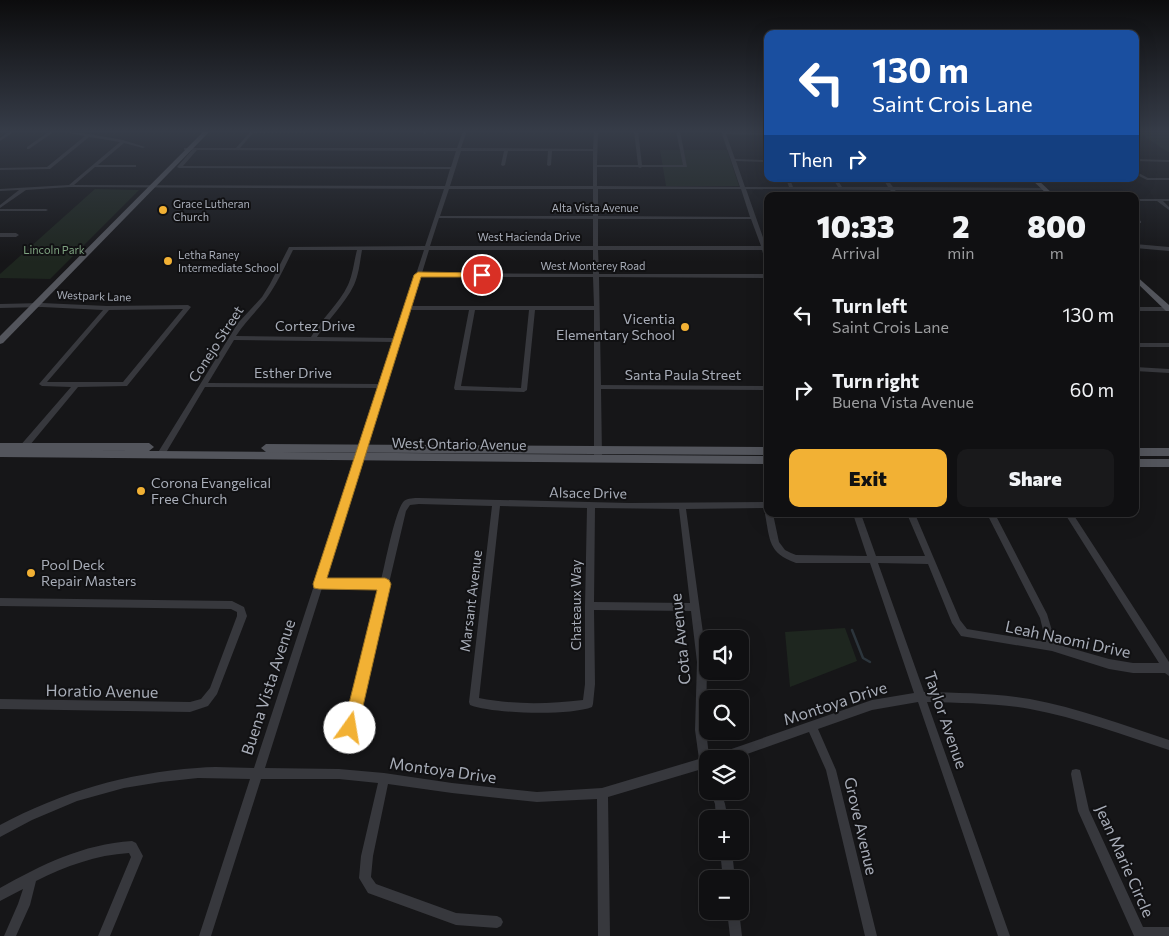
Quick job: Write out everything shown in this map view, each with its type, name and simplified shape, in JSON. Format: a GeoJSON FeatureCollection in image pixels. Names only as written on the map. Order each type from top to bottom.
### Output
{"type":"FeatureCollection","features":[{"type":"Feature","properties":{"kind":"main road"},"geometry":{"type":"LineString","coordinates":[[0,334],[32,305],[163,175]]}},
{"type":"Feature","properties":{"kind":"main road"},"geometry":{"type":"LineString","coordinates":[[1037,182],[1048,192]]}},
{"type":"Feature","properties":{"kind":"main road"},"geometry":{"type":"LineString","coordinates":[[1139,280],[1169,309]]}},
{"type":"Feature","properties":{"kind":"main road"},"geometry":{"type":"LineString","coordinates":[[0,341],[32,305]]}},
{"type":"Feature","properties":{"kind":"main road","name":"West Ontario Avenue"},"geometry":{"type":"LineString","coordinates":[[0,446],[22,450]]}},
{"type":"Feature","properties":{"kind":"main road","name":"West Ontario Avenue"},"geometry":{"type":"LineString","coordinates":[[0,453],[22,450],[361,452],[598,455],[764,460]]}},
{"type":"Feature","properties":{"kind":"main road","name":"West Ontario Avenue"},"geometry":{"type":"LineString","coordinates":[[598,455],[764,451]]}},
{"type":"Feature","properties":{"kind":"main road"},"geometry":{"type":"LineString","coordinates":[[1139,452],[1169,452]]}},
{"type":"Feature","properties":{"kind":"main road"},"geometry":{"type":"LineString","coordinates":[[1139,463],[1169,463]]}},
{"type":"Feature","properties":{"kind":"street"},"geometry":{"type":"LineString","coordinates":[[70,186],[84,175]]}},
{"type":"Feature","properties":{"kind":"street","name":"Buena Vista Avenue"},"geometry":{"type":"LineString","coordinates":[[205,936],[450,175]]}},
{"type":"Feature","properties":{"kind":"street"},"geometry":{"type":"LineString","coordinates":[[595,175],[598,455]]}},
{"type":"Feature","properties":{"kind":"street"},"geometry":{"type":"LineString","coordinates":[[739,175],[764,245]]}},
{"type":"Feature","properties":{"kind":"street"},"geometry":{"type":"LineString","coordinates":[[1140,175],[1149,179],[1169,179]]}},
{"type":"Feature","properties":{"kind":"street"},"geometry":{"type":"LineString","coordinates":[[790,182],[795,192]]}},
{"type":"Feature","properties":{"kind":"street"},"geometry":{"type":"LineString","coordinates":[[837,182],[844,192]]}},
{"type":"Feature","properties":{"kind":"street"},"geometry":{"type":"LineString","coordinates":[[887,182],[894,192]]}},
{"type":"Feature","properties":{"kind":"street"},"geometry":{"type":"LineString","coordinates":[[0,190],[70,186],[1045,189]]}},
{"type":"Feature","properties":{"kind":"street"},"geometry":{"type":"LineString","coordinates":[[0,208],[24,189]]}},
{"type":"Feature","properties":{"kind":"street"},"geometry":{"type":"LineString","coordinates":[[1139,200],[1169,200]]}},
{"type":"Feature","properties":{"kind":"street"},"geometry":{"type":"LineString","coordinates":[[1158,200],[1169,209]]}},
{"type":"Feature","properties":{"kind":"street"},"geometry":{"type":"LineString","coordinates":[[0,208],[46,210]]}},
{"type":"Feature","properties":{"kind":"street","name":"Alta Vista Avenue"},"geometry":{"type":"LineString","coordinates":[[436,217],[754,218]]}},
{"type":"Feature","properties":{"kind":"street"},"geometry":{"type":"LineString","coordinates":[[0,235],[16,234]]}},
{"type":"Feature","properties":{"kind":"street","name":"West Hacienda Drive"},"geometry":{"type":"LineString","coordinates":[[291,248],[427,246],[764,248]]}},
{"type":"Feature","properties":{"kind":"street"},"geometry":{"type":"LineString","coordinates":[[1139,246],[1169,249]]}},
{"type":"Feature","properties":{"kind":"street","name":"Conejo Street"},"geometry":{"type":"LineString","coordinates":[[163,451],[241,323],[268,291],[291,248]]}},
{"type":"Feature","properties":{"kind":"street"},"geometry":{"type":"LineString","coordinates":[[313,339],[321,323],[345,294],[352,282],[360,248]]}},
{"type":"Feature","properties":{"kind":"street","name":"West Monterey Road"},"geometry":{"type":"LineString","coordinates":[[418,275],[764,276]]}},
{"type":"Feature","properties":{"kind":"street","name":"Westpark Lane"},"geometry":{"type":"LineString","coordinates":[[0,306],[188,307],[125,384],[76,385]]}},
{"type":"Feature","properties":{"kind":"street"},"geometry":{"type":"LineString","coordinates":[[76,385],[42,384],[108,308]]}},
{"type":"Feature","properties":{"kind":"street"},"geometry":{"type":"LineString","coordinates":[[408,308],[597,308]]}},
{"type":"Feature","properties":{"kind":"street"},"geometry":{"type":"LineString","coordinates":[[472,309],[457,388],[524,390],[532,308]]}},
{"type":"Feature","properties":{"kind":"street"},"geometry":{"type":"LineString","coordinates":[[1139,309],[1169,309]]}},
{"type":"Feature","properties":{"kind":"street","name":"Cortez Drive"},"geometry":{"type":"LineString","coordinates":[[233,338],[397,340]]}},
{"type":"Feature","properties":{"kind":"street"},"geometry":{"type":"LineString","coordinates":[[1139,345],[1169,345]]}},
{"type":"Feature","properties":{"kind":"street"},"geometry":{"type":"LineString","coordinates":[[1139,369],[1169,371]]}},
{"type":"Feature","properties":{"kind":"street"},"geometry":{"type":"LineString","coordinates":[[22,450],[76,385]]}},
{"type":"Feature","properties":{"kind":"street","name":"Esther Drive"},"geometry":{"type":"LineString","coordinates":[[203,385],[382,386]]}},
{"type":"Feature","properties":{"kind":"street","name":"Santa Paula Street"},"geometry":{"type":"LineString","coordinates":[[598,387],[764,388]]}},
{"type":"Feature","properties":{"kind":"street","name":"Alsace Drive"},"geometry":{"type":"LineString","coordinates":[[385,584],[402,510],[408,502],[764,505]]}},
{"type":"Feature","properties":{"kind":"street","name":"Marsant Avenue"},"geometry":{"type":"LineString","coordinates":[[496,504],[474,702],[493,706],[567,707],[588,704]]}},
{"type":"Feature","properties":{"kind":"street","name":"Cota Avenue"},"geometry":{"type":"LineString","coordinates":[[682,504],[702,662],[703,678],[699,729],[701,750]]}},
{"type":"Feature","properties":{"kind":"street","name":"Chateaux Way"},"geometry":{"type":"LineString","coordinates":[[588,704],[590,684],[591,505]]}},
{"type":"Feature","properties":{"kind":"street"},"geometry":{"type":"LineString","coordinates":[[770,517],[777,548],[784,556],[796,560],[930,560],[912,517]]}},
{"type":"Feature","properties":{"kind":"street","name":"Taylor Avenue"},"geometry":{"type":"LineString","coordinates":[[858,517],[1004,936]]}},
{"type":"Feature","properties":{"kind":"street"},"geometry":{"type":"LineString","coordinates":[[992,517],[1044,617],[1052,647]]}},
{"type":"Feature","properties":{"kind":"street"},"geometry":{"type":"LineString","coordinates":[[1071,517],[1168,670]]}},
{"type":"Feature","properties":{"kind":"street","name":"Leah Naomi Drive"},"geometry":{"type":"LineString","coordinates":[[930,560],[957,623],[964,633],[1052,647],[1109,664],[1133,668],[1168,670]]}},
{"type":"Feature","properties":{"kind":"street"},"geometry":{"type":"LineString","coordinates":[[319,584],[385,584],[350,728]]}},
{"type":"Feature","properties":{"kind":"street","name":"Horatio Avenue"},"geometry":{"type":"LineString","coordinates":[[0,602],[232,605],[241,610],[242,616],[214,691],[204,703],[190,707],[0,704]]}},
{"type":"Feature","properties":{"kind":"street"},"geometry":{"type":"LineString","coordinates":[[589,606],[694,607]]}},
{"type":"Feature","properties":{"kind":"street","name":"Montoya Drive"},"geometry":{"type":"LineString","coordinates":[[744,750],[872,705],[920,696],[983,698],[1030,704],[1077,715],[1169,745]]}},
{"type":"Feature","properties":{"kind":"street","name":"Grove Avenue"},"geometry":{"type":"LineString","coordinates":[[812,727],[831,770],[871,936]]}},
{"type":"Feature","properties":{"kind":"street","name":"Montoya Drive"},"geometry":{"type":"LineString","coordinates":[[0,831],[28,816],[77,796],[124,783],[198,774],[339,774],[536,797],[602,793],[699,767]]}},
{"type":"Feature","properties":{"kind":"street","name":"Jean Marie Circle"},"geometry":{"type":"LineString","coordinates":[[1076,774],[1084,811],[1140,934]]}},
{"type":"Feature","properties":{"kind":"street"},"geometry":{"type":"LineString","coordinates":[[384,778],[367,856],[365,878],[372,889],[456,919],[497,922]]}},
{"type":"Feature","properties":{"kind":"street"},"geometry":{"type":"LineString","coordinates":[[602,793],[604,936]]}},
{"type":"Feature","properties":{"kind":"street"},"geometry":{"type":"LineString","coordinates":[[0,894],[32,876],[86,855],[119,847],[132,847],[137,856],[104,936]]}},
{"type":"Feature","properties":{"kind":"street"},"geometry":{"type":"LineString","coordinates":[[10,936],[24,905],[32,876]]}},
{"type":"Feature","properties":{"kind":"street"},"geometry":{"type":"LineString","coordinates":[[734,920],[736,936]]}},
{"type":"Feature","properties":{"kind":"street"},"geometry":{"type":"LineString","coordinates":[[1140,934],[1169,933]]}},
{"type":"Feature","properties":{"kind":"green space"},"geometry":{"type":"Polygon","coordinates":[[[664,175],[735,175],[739,186],[666,186],[664,175]]]}},
{"type":"Feature","properties":{"kind":"green space","name":"Lincoln Park"},"geometry":{"type":"Polygon","coordinates":[[[95,189],[139,190],[50,279],[0,278],[0,274],[95,189]]]}},
{"type":"Feature","properties":{"kind":"green space"},"geometry":{"type":"Polygon","coordinates":[[[845,628],[857,661],[790,687],[785,632],[845,628]]]}},
{"type":"Feature","properties":{"kind":"waterway"},"geometry":{"type":"LineString","coordinates":[[852,630],[863,658],[870,662]]}},
{"type":"Feature","properties":{"kind":"place","name":"Grace Lutheran Church"},"geometry":{"type":"Point","coordinates":[163,210]}},
{"type":"Feature","properties":{"kind":"place","name":"Letha Raney Intermediate School"},"geometry":{"type":"Point","coordinates":[168,261]}},
{"type":"Feature","properties":{"kind":"place","name":"Vicentia Elementary School"},"geometry":{"type":"Point","coordinates":[685,327]}},
{"type":"Feature","properties":{"kind":"place","name":"Corona Evangelical Free Church"},"geometry":{"type":"Point","coordinates":[141,491]}},
{"type":"Feature","properties":{"kind":"place","name":"Pool Deck Repair Masters"},"geometry":{"type":"Point","coordinates":[31,573]}},
{"type":"Feature","properties":{"kind":"route"},"geometry":{"type":"LineString","coordinates":[[350,728],[385,584],[319,584],[418,275],[482,275]]}}]}
